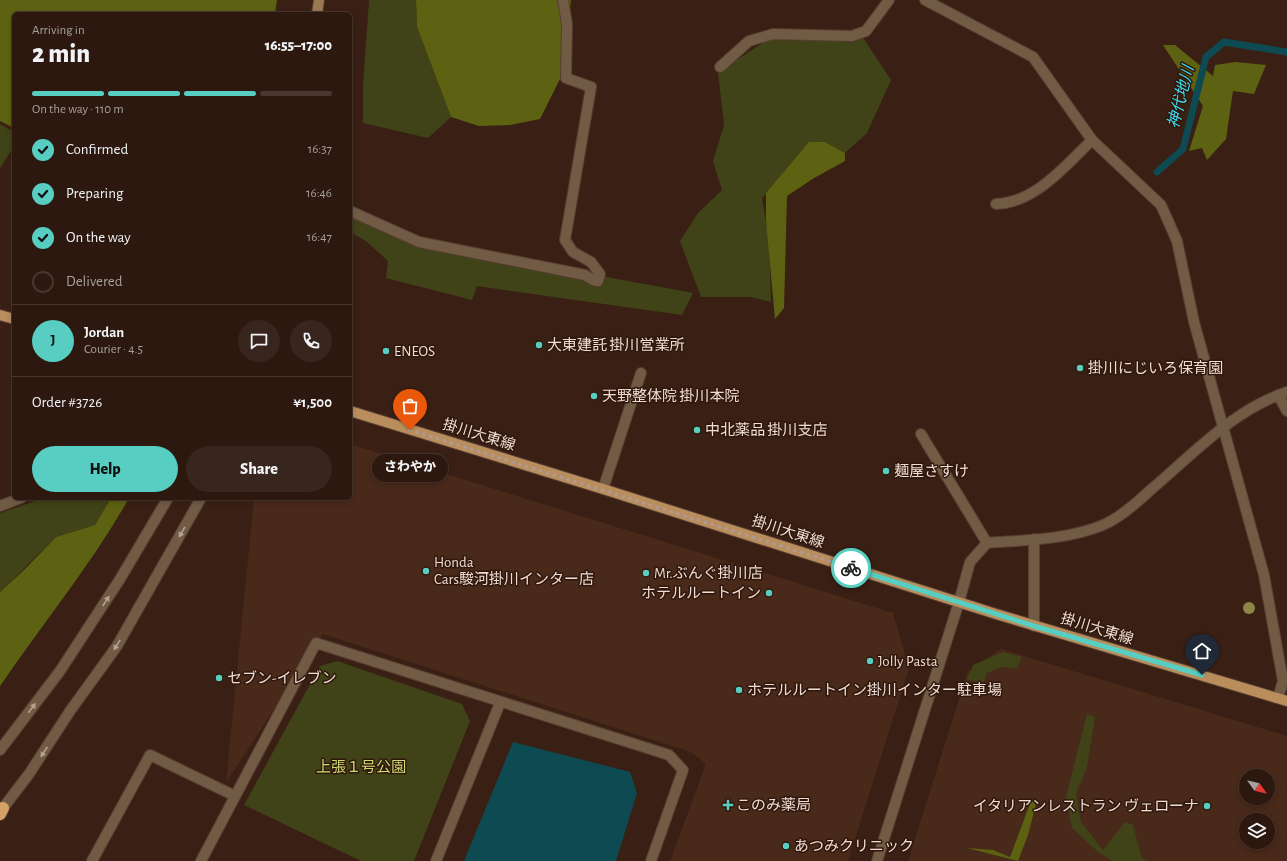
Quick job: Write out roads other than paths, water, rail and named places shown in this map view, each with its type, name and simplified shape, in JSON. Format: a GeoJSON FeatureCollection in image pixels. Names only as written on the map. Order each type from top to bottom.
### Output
{"type":"FeatureCollection","features":[{"type":"Feature","properties":{"kind":"main road"},"geometry":{"type":"LineString","coordinates":[[318,12],[319,0]]}},
{"type":"Feature","properties":{"kind":"main road"},"geometry":{"type":"LineString","coordinates":[[0,316],[12,319]]}},
{"type":"Feature","properties":{"kind":"main road","name":"掛川大東線"},"geometry":{"type":"LineString","coordinates":[[352,413],[603,489],[1034,626],[1282,700]]}},
{"type":"Feature","properties":{"kind":"street"},"geometry":{"type":"LineString","coordinates":[[352,212],[419,242],[585,275],[592,280],[598,281],[600,274],[591,262],[573,252],[565,240],[591,87],[566,78],[567,24],[563,0]]}},
{"type":"Feature","properties":{"kind":"street"},"geometry":{"type":"LineString","coordinates":[[720,67],[749,41],[773,34],[852,36],[866,31],[889,0]]}},
{"type":"Feature","properties":{"kind":"street"},"geometry":{"type":"LineString","coordinates":[[925,0],[1033,57],[1092,140],[1161,205],[1177,242],[1194,322],[1264,575],[1283,681],[1282,700]]}},
{"type":"Feature","properties":{"kind":"street"},"geometry":{"type":"LineString","coordinates":[[996,204],[1010,204],[1044,185],[1092,140]]}},
{"type":"Feature","properties":{"kind":"street"},"geometry":{"type":"LineString","coordinates":[[603,489],[641,373]]}},
{"type":"Feature","properties":{"kind":"street"},"geometry":{"type":"LineString","coordinates":[[877,861],[959,602],[970,562],[987,543],[1068,536],[1104,524],[1134,504],[1223,427],[1257,405],[1283,394],[1287,411]]}},
{"type":"Feature","properties":{"kind":"street"},"geometry":{"type":"LineString","coordinates":[[921,434],[987,543]]}},
{"type":"Feature","properties":{"kind":"street"},"geometry":{"type":"LineString","coordinates":[[0,506],[16,500]]}},
{"type":"Feature","properties":{"kind":"street"},"geometry":{"type":"LineString","coordinates":[[0,750],[60,671],[120,579],[167,500]]}},
{"type":"Feature","properties":{"kind":"street"},"geometry":{"type":"LineString","coordinates":[[1,811],[29,774],[70,711],[116,646],[200,500]]}},
{"type":"Feature","properties":{"kind":"street"},"geometry":{"type":"LineString","coordinates":[[1034,539],[1034,626]]}},
{"type":"Feature","properties":{"kind":"street"},"geometry":{"type":"LineString","coordinates":[[201,861],[316,643],[669,756],[683,770],[651,861]]}},
{"type":"Feature","properties":{"kind":"street"},"geometry":{"type":"LineString","coordinates":[[436,861],[500,703]]}},
{"type":"Feature","properties":{"kind":"street"},"geometry":{"type":"LineString","coordinates":[[92,861],[150,755],[235,796]]}},
{"type":"Feature","properties":{"kind":"water"},"geometry":{"type":"Polygon","coordinates":[[[513,742],[630,772],[637,793],[616,861],[464,861],[513,742]]]}},
{"type":"Feature","properties":{"kind":"waterway","name":"神代地川"},"geometry":{"type":"LineString","coordinates":[[1157,172],[1183,149],[1206,57],[1224,42],[1287,52]]}},
{"type":"Feature","properties":{"kind":"place","name":"大東建託 掛川営業所"},"geometry":{"type":"Point","coordinates":[539,345]}},
{"type":"Feature","properties":{"kind":"place","name":"ENEOS"},"geometry":{"type":"Point","coordinates":[386,351]}},
{"type":"Feature","properties":{"kind":"place","name":"掛川にじいろ保育園"},"geometry":{"type":"Point","coordinates":[1080,368]}},
{"type":"Feature","properties":{"kind":"place","name":"天野整体院 掛川本院"},"geometry":{"type":"Point","coordinates":[594,396]}},
{"type":"Feature","properties":{"kind":"place","name":"さわやか"},"geometry":{"type":"Point","coordinates":[410,430]}},
{"type":"Feature","properties":{"kind":"place","name":"中北薬品 掛川支店"},"geometry":{"type":"Point","coordinates":[697,430]}},
{"type":"Feature","properties":{"kind":"place","name":"麺屋さすけ"},"geometry":{"type":"Point","coordinates":[886,471]}},
{"type":"Feature","properties":{"kind":"place","name":"Honda Cars駿河掛川インター店"},"geometry":{"type":"Point","coordinates":[426,571]}},
{"type":"Feature","properties":{"kind":"place","name":"Mr.ぶんぐ掛川店"},"geometry":{"type":"Point","coordinates":[646,573]}},
{"type":"Feature","properties":{"kind":"place","name":"ホテルルートイン"},"geometry":{"type":"Point","coordinates":[769,593]}},
{"type":"Feature","properties":{"kind":"place","name":"Jolly Pasta"},"geometry":{"type":"Point","coordinates":[870,661]}},
{"type":"Feature","properties":{"kind":"place","name":"セブン-イレブン"},"geometry":{"type":"Point","coordinates":[219,678]}},
{"type":"Feature","properties":{"kind":"place","name":"ホテルルートイン掛川インター駐車場"},"geometry":{"type":"Point","coordinates":[739,690]}},
{"type":"Feature","properties":{"kind":"place","name":"このみ薬局"},"geometry":{"type":"Point","coordinates":[728,805]}},
{"type":"Feature","properties":{"kind":"place","name":"イタリアンレストラン ヴェローナ"},"geometry":{"type":"Point","coordinates":[1207,806]}},
{"type":"Feature","properties":{"kind":"place","name":"あつみクリニック"},"geometry":{"type":"Point","coordinates":[786,846]}},
{"type":"Feature","properties":{"kind":"park label","name":"上張１号公園"},"geometry":{"type":"Point","coordinates":[361,767]}}]}
